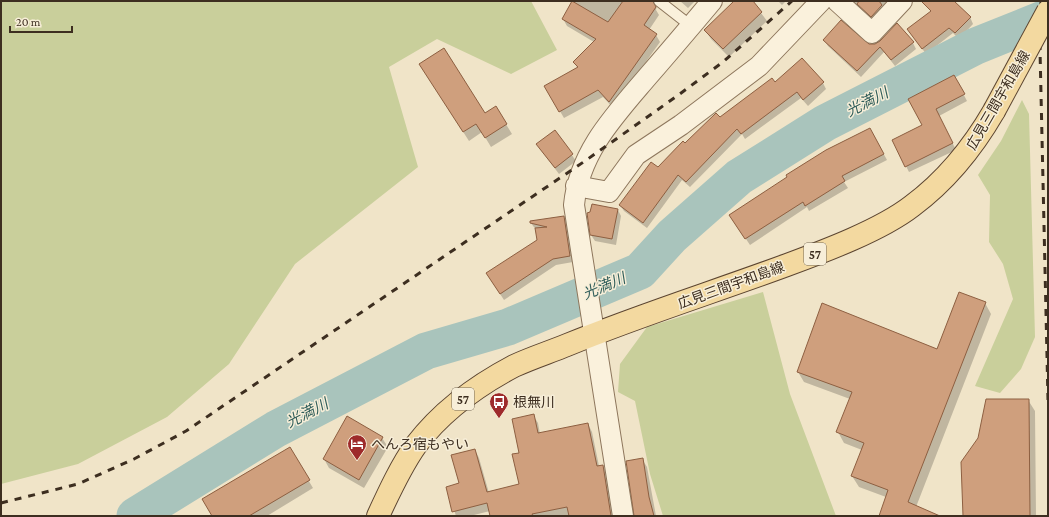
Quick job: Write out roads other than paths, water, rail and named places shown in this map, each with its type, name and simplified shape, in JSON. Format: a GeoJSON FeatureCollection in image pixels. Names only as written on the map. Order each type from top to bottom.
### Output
{"type":"FeatureCollection","features":[{"type":"Feature","properties":{"kind":"main road","name":"広見三間宇和島線"},"geometry":{"type":"LineString","coordinates":[[378,516],[400,472],[416,445],[435,424],[460,401],[489,380],[515,366],[594,334],[813,255],[872,230],[911,207],[961,161],[978,140],[1048,11]]}},
{"type":"Feature","properties":{"kind":"street"},"geometry":{"type":"LineString","coordinates":[[623,516],[574,205],[576,186],[585,161],[601,133],[712,1]]}},
{"type":"Feature","properties":{"kind":"street"},"geometry":{"type":"LineString","coordinates":[[576,186],[609,192],[636,155],[681,125],[758,66],[821,1]]}},
{"type":"Feature","properties":{"kind":"street"},"geometry":{"type":"LineString","coordinates":[[836,1],[872,33],[902,1]]}},
{"type":"Feature","properties":{"kind":"lane"},"geometry":{"type":"LineString","coordinates":[[659,1],[691,26]]}},
{"type":"Feature","properties":{"kind":"waterway","name":"光満川"},"geometry":{"type":"LineString","coordinates":[[135,516],[276,429],[426,351],[508,327],[640,271],[672,236],[739,177],[825,123],[976,46],[1048,17]]}},
{"type":"Feature","properties":{"kind":"railway"},"geometry":{"type":"LineString","coordinates":[[1,503],[78,484],[134,459],[186,431],[585,161],[677,96],[723,62],[792,1]]}},
{"type":"Feature","properties":{"kind":"railway"},"geometry":{"type":"LineString","coordinates":[[1041,1],[1040,50],[1048,400]]}},
{"type":"Feature","properties":{"kind":"place","name":"根無川"},"geometry":{"type":"Point","coordinates":[499,419]}},
{"type":"Feature","properties":{"kind":"place","name":"へんろ宿もやい"},"geometry":{"type":"Point","coordinates":[357,461]}}]}
